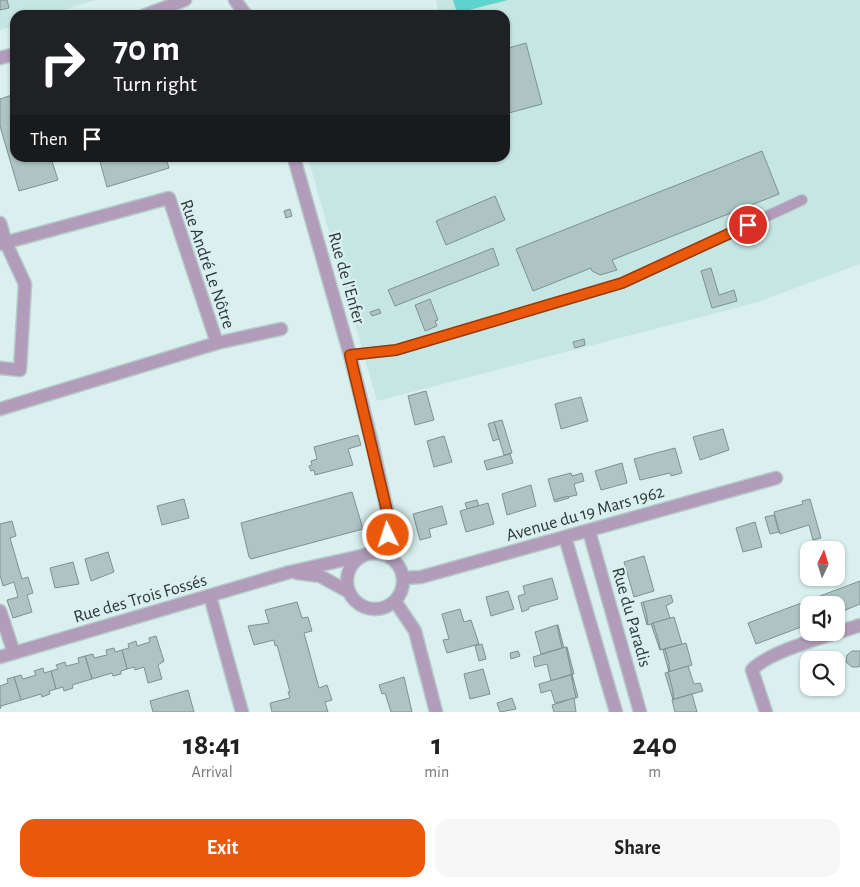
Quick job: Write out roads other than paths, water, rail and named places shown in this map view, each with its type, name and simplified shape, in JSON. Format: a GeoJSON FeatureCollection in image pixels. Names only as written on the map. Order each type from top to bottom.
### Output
{"type":"FeatureCollection","features":[{"type":"Feature","properties":{"kind":"street"},"geometry":{"type":"LineString","coordinates":[[159,10],[185,0]]}},
{"type":"Feature","properties":{"kind":"street","name":"Rue de l'Enfer"},"geometry":{"type":"LineString","coordinates":[[295,162],[350,355],[390,524],[384,554]]}},
{"type":"Feature","properties":{"kind":"street","name":"Rue André Le Nôtre"},"geometry":{"type":"LineString","coordinates":[[0,409],[217,343],[169,198],[3,244]]}},
{"type":"Feature","properties":{"kind":"street"},"geometry":{"type":"LineString","coordinates":[[0,223],[3,244],[24,284],[20,370],[0,368]]}},
{"type":"Feature","properties":{"kind":"street"},"geometry":{"type":"LineString","coordinates":[[217,343],[280,329]]}},
{"type":"Feature","properties":{"kind":"street","name":"Avenue du 19 Mars 1962"},"geometry":{"type":"LineString","coordinates":[[403,578],[422,577],[776,478]]}},
{"type":"Feature","properties":{"kind":"street","name":"Rue du Paradis"},"geometry":{"type":"LineString","coordinates":[[589,530],[640,712]]}},
{"type":"Feature","properties":{"kind":"street"},"geometry":{"type":"LineString","coordinates":[[565,537],[616,712]]}},
{"type":"Feature","properties":{"kind":"street"},"geometry":{"type":"LineString","coordinates":[[372,553],[384,554],[393,559],[400,568],[403,578],[402,586],[394,601],[378,609],[366,608],[356,602],[349,592],[348,573],[352,565],[362,556],[372,553]]}},
{"type":"Feature","properties":{"kind":"street","name":"Rue des Trois Fossés"},"geometry":{"type":"LineString","coordinates":[[0,657],[290,572],[362,556]]}},
{"type":"Feature","properties":{"kind":"street","name":"Rue des Trois Fossés"},"geometry":{"type":"LineString","coordinates":[[290,572],[320,576],[349,592]]}},
{"type":"Feature","properties":{"kind":"street"},"geometry":{"type":"LineString","coordinates":[[210,596],[242,712]]}},
{"type":"Feature","properties":{"kind":"street"},"geometry":{"type":"LineString","coordinates":[[394,601],[415,630],[436,712]]}},
{"type":"Feature","properties":{"kind":"street"},"geometry":{"type":"LineString","coordinates":[[1,620],[14,653]]}},
{"type":"Feature","properties":{"kind":"street"},"geometry":{"type":"LineString","coordinates":[[766,712],[752,670],[758,664],[773,655],[860,625]]}},
{"type":"Feature","properties":{"kind":"lane"},"geometry":{"type":"LineString","coordinates":[[350,355],[396,350],[622,283],[802,200]]}},
{"type":"Feature","properties":{"kind":"water"},"geometry":{"type":"Polygon","coordinates":[[[453,0],[508,0],[469,10],[456,10],[453,0]]]}}]}
